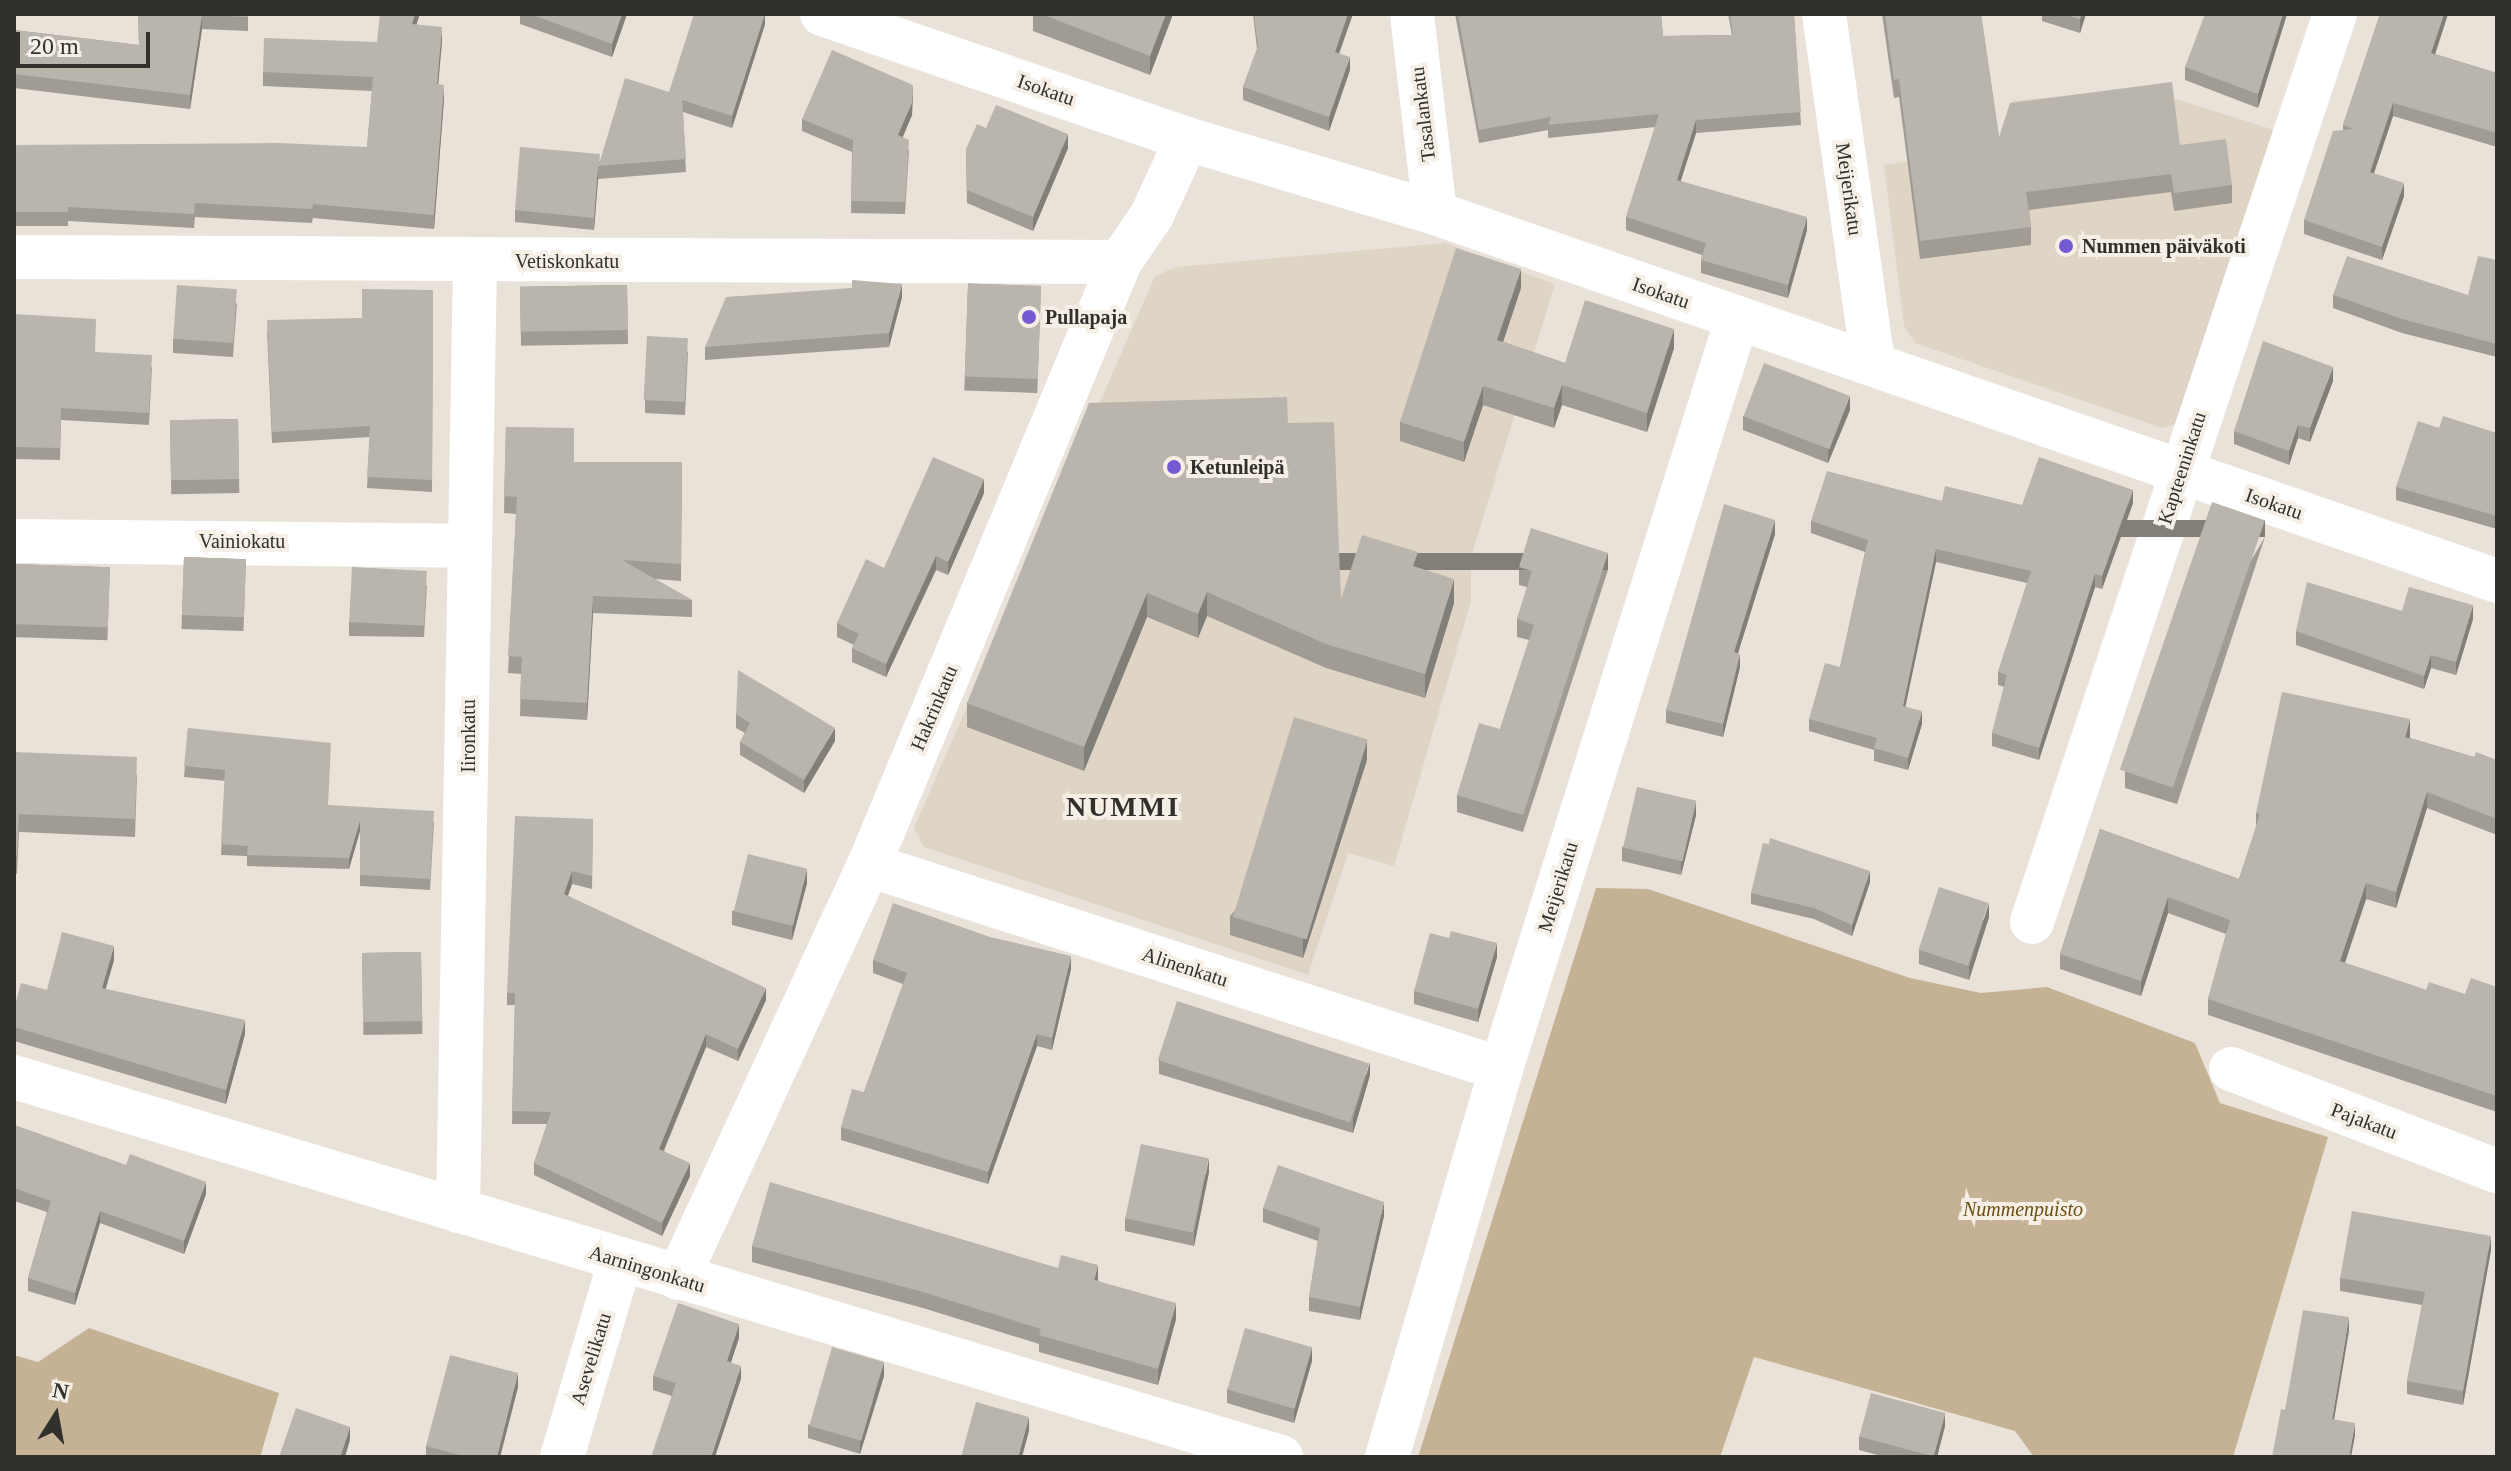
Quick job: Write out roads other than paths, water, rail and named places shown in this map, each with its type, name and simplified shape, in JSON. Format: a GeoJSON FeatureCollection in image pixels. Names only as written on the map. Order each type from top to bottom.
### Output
{"type":"FeatureCollection","features":[{"type":"Feature","properties":{"kind":"street","name":"Isokatu"},"geometry":{"type":"LineString","coordinates":[[822,14],[1187,139],[1435,213],[2497,581]]}},
{"type":"Feature","properties":{"kind":"street","name":"Tasalankatu"},"geometry":{"type":"LineString","coordinates":[[1412,14],[1435,213]]}},
{"type":"Feature","properties":{"kind":"street","name":"Meijerikatu"},"geometry":{"type":"LineString","coordinates":[[1824,14],[1873,364]]}},
{"type":"Feature","properties":{"kind":"street","name":"Kapteeninkatu"},"geometry":{"type":"LineString","coordinates":[[2032,922],[2335,14]]}},
{"type":"Feature","properties":{"kind":"street","name":"Hakrinkatu"},"geometry":{"type":"LineString","coordinates":[[678,1278],[869,865],[1120,262],[1152,215],[1187,139]]}},
{"type":"Feature","properties":{"kind":"street","name":"Vetiskonkatu"},"geometry":{"type":"LineString","coordinates":[[14,257],[1120,262]]}},
{"type":"Feature","properties":{"kind":"street","name":"Iironkatu"},"geometry":{"type":"LineString","coordinates":[[458,1211],[475,261]]}},
{"type":"Feature","properties":{"kind":"street","name":"Meijerikatu"},"geometry":{"type":"LineString","coordinates":[[1387,1457],[1501,1069],[1737,319]]}},
{"type":"Feature","properties":{"kind":"street","name":"Vainiokatu"},"geometry":{"type":"LineString","coordinates":[[14,541],[469,546]]}},
{"type":"Feature","properties":{"kind":"street","name":"Alinenkatu"},"geometry":{"type":"LineString","coordinates":[[869,865],[1501,1069]]}},
{"type":"Feature","properties":{"kind":"street","name":"Pajakatu"},"geometry":{"type":"LineString","coordinates":[[2231,1069],[2497,1171]]}},
{"type":"Feature","properties":{"kind":"street","name":"Aarningonkatu"},"geometry":{"type":"LineString","coordinates":[[14,1077],[1281,1457]]}},
{"type":"Feature","properties":{"kind":"street","name":"Asevelikatu"},"geometry":{"type":"LineString","coordinates":[[562,1457],[620,1261]]}},
{"type":"Feature","properties":{"kind":"place","name":"Nummen päiväkoti"},"geometry":{"type":"Point","coordinates":[2066,246]}},
{"type":"Feature","properties":{"kind":"place","name":"Pullapaja"},"geometry":{"type":"Point","coordinates":[1029,317]}},
{"type":"Feature","properties":{"kind":"place","name":"Ketunleipä"},"geometry":{"type":"Point","coordinates":[1174,467]}},
{"type":"Feature","properties":{"kind":"district","name":"NUMMI"},"geometry":{"type":"Point","coordinates":[1123,807]}},
{"type":"Feature","properties":{"kind":"park label","name":"Nummenpuisto"},"geometry":{"type":"Point","coordinates":[2023,1209]}}]}
